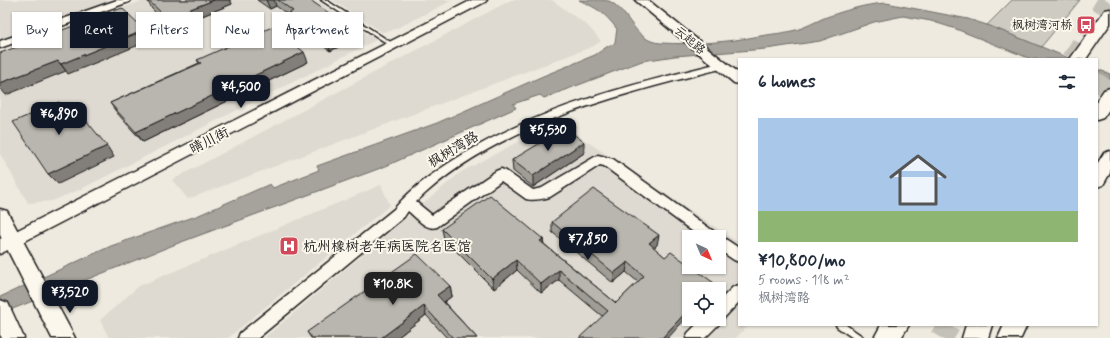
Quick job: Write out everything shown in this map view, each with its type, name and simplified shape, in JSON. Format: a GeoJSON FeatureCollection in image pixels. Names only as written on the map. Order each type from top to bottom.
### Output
{"type":"FeatureCollection","features":[{"type":"Feature","properties":{"kind":"highway"},"geometry":{"type":"LineString","coordinates":[[975,338],[979,326]]}},
{"type":"Feature","properties":{"kind":"main road"},"geometry":{"type":"LineString","coordinates":[[1078,58],[1110,13]]}},
{"type":"Feature","properties":{"kind":"main road"},"geometry":{"type":"LineString","coordinates":[[1098,178],[1110,157]]}},
{"type":"Feature","properties":{"kind":"main road"},"geometry":{"type":"LineString","coordinates":[[0,216],[6,244],[23,262],[64,338]]}},
{"type":"Feature","properties":{"kind":"main road"},"geometry":{"type":"LineString","coordinates":[[887,338],[895,326]]}},
{"type":"Feature","properties":{"kind":"main road"},"geometry":{"type":"LineString","coordinates":[[968,338],[975,326]]}},
{"type":"Feature","properties":{"kind":"main road"},"geometry":{"type":"LineString","coordinates":[[1009,338],[1015,326]]}},
{"type":"Feature","properties":{"kind":"street"},"geometry":{"type":"LineString","coordinates":[[0,45],[126,0]]}},
{"type":"Feature","properties":{"kind":"street","name":"晴川街"},"geometry":{"type":"LineString","coordinates":[[6,244],[481,0]]}},
{"type":"Feature","properties":{"kind":"street","name":"云起路"},"geometry":{"type":"LineString","coordinates":[[641,0],[738,79]]}},
{"type":"Feature","properties":{"kind":"street","name":"枫树湾路"},"geometry":{"type":"LineString","coordinates":[[246,338],[399,213],[407,202],[429,182],[475,152],[525,127],[602,97],[720,66]]}},
{"type":"Feature","properties":{"kind":"street"},"geometry":{"type":"LineString","coordinates":[[407,202],[432,223],[501,174],[530,195],[538,194],[544,193],[598,160],[608,162],[701,230]]}},
{"type":"Feature","properties":{"kind":"street"},"geometry":{"type":"LineString","coordinates":[[726,247],[738,255]]}},
{"type":"Feature","properties":{"kind":"street"},"geometry":{"type":"LineString","coordinates":[[726,305],[738,293]]}},
{"type":"Feature","properties":{"kind":"street"},"geometry":{"type":"LineString","coordinates":[[694,338],[706,326]]}},
{"type":"Feature","properties":{"kind":"lane"},"geometry":{"type":"LineString","coordinates":[[323,0],[393,46]]}},
{"type":"Feature","properties":{"kind":"lane"},"geometry":{"type":"LineString","coordinates":[[841,326],[859,338]]}},
{"type":"Feature","properties":{"kind":"shaded area"},"geometry":{"type":"Polygon","coordinates":[[[0,0],[115,0],[81,12],[70,12],[70,16],[62,19],[62,12],[12,12],[12,37],[0,41],[0,0]]]}},
{"type":"Feature","properties":{"kind":"shaded area"},"geometry":{"type":"Polygon","coordinates":[[[145,0],[316,0],[334,12],[272,12],[272,48],[360,48],[81,189],[52,201],[28,203],[0,154],[0,53],[14,48],[62,48],[62,30],[70,27],[70,48],[128,48],[128,12],[112,12],[145,0]]]}},
{"type":"Feature","properties":{"kind":"shaded area"},"geometry":{"type":"Polygon","coordinates":[[[332,0],[453,0],[391,31],[382,32],[363,20],[363,12],[351,12],[332,0]]]}},
{"type":"Feature","properties":{"kind":"shaded area"},"geometry":{"type":"Polygon","coordinates":[[[511,0],[552,0],[588,26],[601,41],[594,46],[188,199],[172,180],[511,0]]]}},
{"type":"Feature","properties":{"kind":"shaded area"},"geometry":{"type":"Polygon","coordinates":[[[579,0],[609,1],[622,12],[638,32],[644,37],[652,41],[673,44],[723,41],[787,32],[800,29],[824,18],[847,10],[886,3],[968,19],[990,26],[1069,58],[1028,58],[956,29],[931,21],[903,16],[874,22],[820,41],[766,49],[675,56],[642,61],[544,98],[540,95],[513,104],[516,108],[386,166],[176,244],[0,314],[0,297],[111,246],[199,215],[270,184],[273,188],[319,170],[317,166],[437,123],[543,76],[595,55],[608,46],[613,45],[615,42],[617,29],[608,19],[591,6],[579,0]]]}},
{"type":"Feature","properties":{"kind":"shaded area"},"geometry":{"type":"Polygon","coordinates":[[[1012,0],[1080,0],[1041,47],[987,25],[1012,0]]]}},
{"type":"Feature","properties":{"kind":"shaded area"},"geometry":{"type":"Polygon","coordinates":[[[363,31],[376,40],[363,47],[363,31]]]}},
{"type":"Feature","properties":{"kind":"shaded area"},"geometry":{"type":"Polygon","coordinates":[[[1098,69],[1110,74],[1110,86],[1098,82],[1098,69]]]}},
{"type":"Feature","properties":{"kind":"shaded area"},"geometry":{"type":"Polygon","coordinates":[[[561,124],[720,230],[682,230],[682,274],[726,274],[726,234],[738,242],[738,326],[747,326],[736,338],[264,338],[461,172],[516,143],[561,124]]]}},
{"type":"Feature","properties":{"kind":"shaded area","name":"杭州橡树老年病医院名医馆"},"geometry":{"type":"Polygon","coordinates":[[[381,185],[390,205],[228,338],[109,338],[100,320],[139,286],[381,185]]]}},
{"type":"Feature","properties":{"kind":"building"},"geometry":{"type":"Polygon","coordinates":[[[148,0],[214,0],[183,12],[161,12],[148,0]]]}},
{"type":"Feature","properties":{"kind":"building"},"geometry":{"type":"Polygon","coordinates":[[[278,0],[310,0],[327,12],[291,12],[293,11],[278,0]]]}},
{"type":"Feature","properties":{"kind":"building"},"geometry":{"type":"Polygon","coordinates":[[[122,8],[126,12],[111,12],[122,8]]]}},
{"type":"Feature","properties":{"kind":"building"},"geometry":{"type":"Polygon","coordinates":[[[128,14],[136,21],[136,34],[128,37],[128,14]]]}},
{"type":"Feature","properties":{"kind":"building"},"geometry":{"type":"Polygon","coordinates":[[[70,27],[70,48],[101,48],[61,64],[58,61],[0,83],[0,53],[14,48],[62,48],[62,30],[70,27]]]}},
{"type":"Feature","properties":{"kind":"building"},"geometry":{"type":"Polygon","coordinates":[[[272,27],[272,48],[299,48],[304,52],[136,132],[110,103],[201,63],[197,60],[224,48],[264,48],[264,31],[272,27]]]}},
{"type":"Feature","properties":{"kind":"building"},"geometry":{"type":"Polygon","coordinates":[[[59,102],[63,107],[72,103],[107,146],[48,174],[13,122],[59,102]]]}},
{"type":"Feature","properties":{"kind":"building"},"geometry":{"type":"Polygon","coordinates":[[[565,128],[584,142],[533,176],[512,160],[565,128]]]}},
{"type":"Feature","properties":{"kind":"building"},"geometry":{"type":"Polygon","coordinates":[[[594,189],[659,235],[649,243],[665,257],[671,252],[682,260],[682,274],[702,274],[713,282],[682,282],[682,317],[662,338],[579,338],[608,311],[559,270],[541,284],[516,260],[492,279],[442,229],[490,195],[543,239],[540,241],[616,303],[644,276],[628,262],[614,273],[552,222],[594,189]]]}},
{"type":"Feature","properties":{"kind":"building"},"geometry":{"type":"Polygon","coordinates":[[[417,254],[450,286],[437,295],[477,338],[453,338],[424,306],[381,338],[312,338],[307,332],[417,254]]]}},
{"type":"Feature","properties":{"kind":"tunnel"},"geometry":{"type":"LineString","coordinates":[[1072,58],[1107,0]]}},
{"type":"Feature","properties":{"kind":"tunnel"},"geometry":{"type":"LineString","coordinates":[[1098,92],[1110,74]]}},
{"type":"Feature","properties":{"kind":"tunnel"},"geometry":{"type":"LineString","coordinates":[[941,338],[948,326]]}},
{"type":"Feature","properties":{"kind":"place","name":"枫树湾河桥"},"geometry":{"type":"Point","coordinates":[1086,25]}},
{"type":"Feature","properties":{"kind":"place","name":"杭州橡树老年病医院名医馆"},"geometry":{"type":"Point","coordinates":[289,246]}}]}
